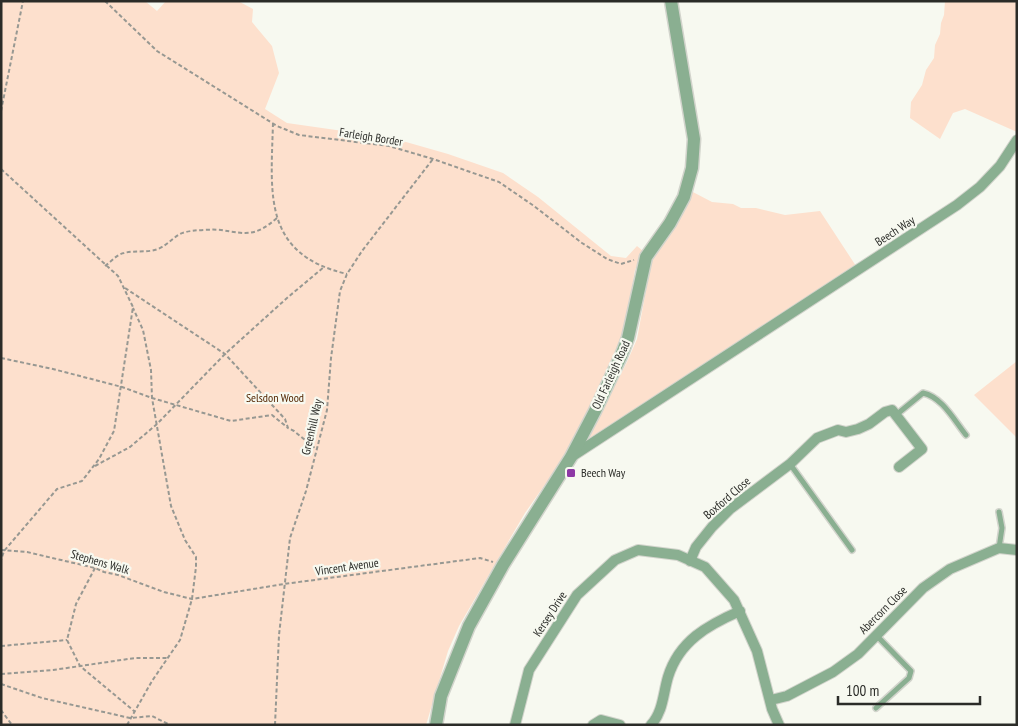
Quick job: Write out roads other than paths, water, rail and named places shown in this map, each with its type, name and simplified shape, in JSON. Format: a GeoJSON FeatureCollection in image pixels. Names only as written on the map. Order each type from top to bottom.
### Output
{"type":"FeatureCollection","features":[{"type":"Feature","properties":{"kind":"street","name":"Old Farleigh Road"},"geometry":{"type":"LineString","coordinates":[[436,725],[441,696],[469,626],[503,565],[571,457],[622,356],[628,338],[646,257],[670,223],[684,197],[692,168],[694,139],[671,1]]}},
{"type":"Feature","properties":{"kind":"street","name":"Beech Way"},"geometry":{"type":"LineString","coordinates":[[571,457],[957,205],[980,187],[1000,166],[1017,140]]}},
{"type":"Feature","properties":{"kind":"street","name":"Boxford Close"},"geometry":{"type":"LineString","coordinates":[[690,561],[696,547],[730,509],[790,464],[817,438],[838,430],[846,432],[858,429],[869,424],[885,412],[892,410],[895,415]]}},
{"type":"Feature","properties":{"kind":"street"},"geometry":{"type":"LineString","coordinates":[[895,415],[922,449],[899,467]]}},
{"type":"Feature","properties":{"kind":"street"},"geometry":{"type":"LineString","coordinates":[[999,548],[1017,550]]}},
{"type":"Feature","properties":{"kind":"street","name":"Abercorn Close"},"geometry":{"type":"LineString","coordinates":[[771,700],[787,696],[833,672],[858,654],[923,588],[950,570],[999,548]]}},
{"type":"Feature","properties":{"kind":"street","name":"Kersey Drive"},"geometry":{"type":"LineString","coordinates":[[515,725],[528,670],[577,595],[615,560],[638,550],[678,555],[705,567],[734,600],[757,651],[778,725]]}},
{"type":"Feature","properties":{"kind":"street"},"geometry":{"type":"LineString","coordinates":[[651,725],[658,716],[668,677],[685,646],[708,626],[740,611]]}},
{"type":"Feature","properties":{"kind":"street"},"geometry":{"type":"LineString","coordinates":[[593,725],[601,720],[620,725]]}},
{"type":"Feature","properties":{"kind":"lane"},"geometry":{"type":"LineString","coordinates":[[895,415],[923,394],[931,395],[966,435]]}},
{"type":"Feature","properties":{"kind":"lane"},"geometry":{"type":"LineString","coordinates":[[790,464],[852,550]]}},
{"type":"Feature","properties":{"kind":"lane"},"geometry":{"type":"LineString","coordinates":[[999,512],[1002,528],[999,548]]}},
{"type":"Feature","properties":{"kind":"lane"},"geometry":{"type":"LineString","coordinates":[[876,635],[911,671],[909,678],[876,708]]}},
{"type":"Feature","properties":{"kind":"place","name":"Beech Way"},"geometry":{"type":"Point","coordinates":[571,473]}},
{"type":"Feature","properties":{"kind":"park label","name":"Selsdon Wood"},"geometry":{"type":"Point","coordinates":[275,398]}}]}
